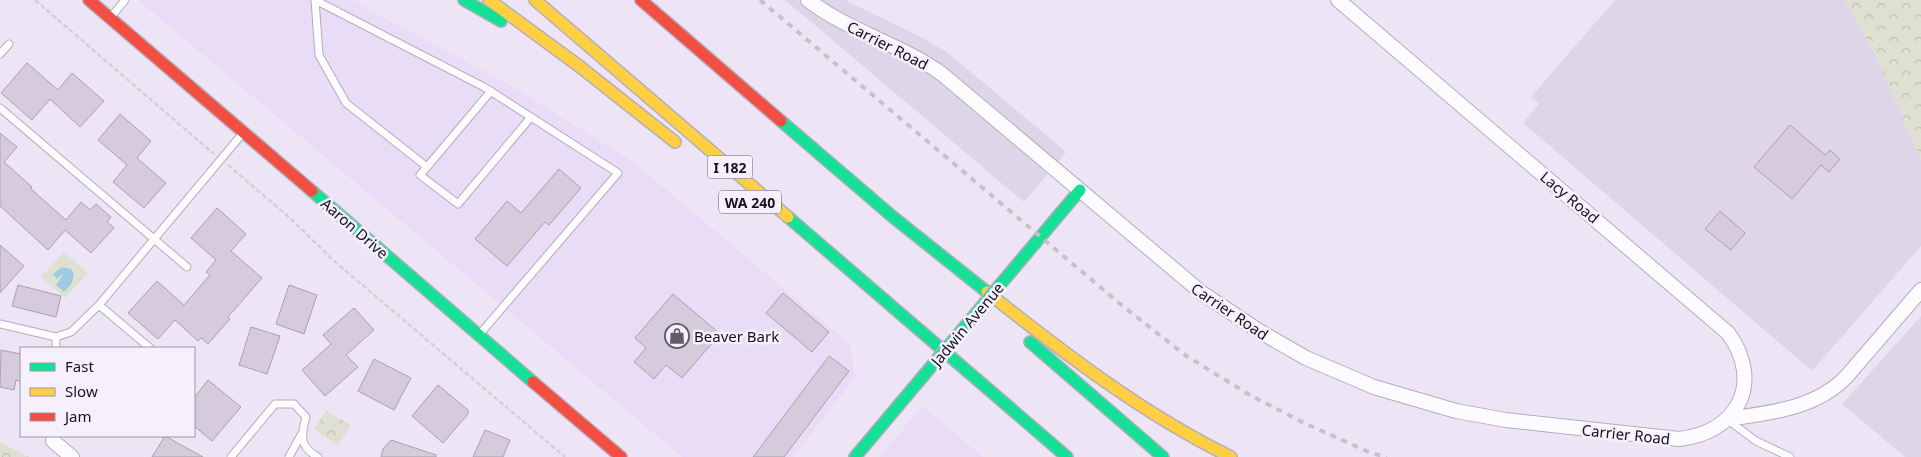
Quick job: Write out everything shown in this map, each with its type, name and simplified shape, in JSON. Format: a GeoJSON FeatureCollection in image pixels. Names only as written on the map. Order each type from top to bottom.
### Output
{"type":"FeatureCollection","features":[{"type":"Feature","properties":{"kind":"main road","name":"Aaron Drive"},"geometry":{"type":"LineString","coordinates":[[89,0],[621,457]]}},
{"type":"Feature","properties":{"kind":"main road"},"geometry":{"type":"LineString","coordinates":[[464,0],[579,66]]}},
{"type":"Feature","properties":{"kind":"main road"},"geometry":{"type":"LineString","coordinates":[[489,0],[579,66],[683,148]]}},
{"type":"Feature","properties":{"kind":"main road","name":"I 182"},"geometry":{"type":"LineString","coordinates":[[535,0],[1067,457]]}},
{"type":"Feature","properties":{"kind":"main road"},"geometry":{"type":"LineString","coordinates":[[640,0],[934,251],[1043,355],[1163,457]]}},
{"type":"Feature","properties":{"kind":"main road","name":"Jadwin Avenue"},"geometry":{"type":"LineString","coordinates":[[855,457],[1080,190]]}},
{"type":"Feature","properties":{"kind":"main road"},"geometry":{"type":"LineString","coordinates":[[799,242],[854,286],[925,335]]}},
{"type":"Feature","properties":{"kind":"main road"},"geometry":{"type":"LineString","coordinates":[[934,251],[1100,376],[1158,416],[1231,457]]}},
{"type":"Feature","properties":{"kind":"street","name":"Carrier Road"},"geometry":{"type":"LineString","coordinates":[[808,0],[845,24],[891,44],[927,64],[955,84],[1182,277],[1240,319],[1306,358],[1374,387],[1438,407],[1477,416],[1668,439],[1695,438],[1713,430],[1728,420]]}},
{"type":"Feature","properties":{"kind":"street","name":"Lacy Road"},"geometry":{"type":"LineString","coordinates":[[1338,0],[1728,333],[1740,352],[1746,376],[1742,396],[1728,420]]}},
{"type":"Feature","properties":{"kind":"street"},"geometry":{"type":"LineString","coordinates":[[1728,420],[1794,407],[1815,399],[1835,388],[1921,290]]}},
{"type":"Feature","properties":{"kind":"street"},"geometry":{"type":"LineString","coordinates":[[53,438],[72,457]]}},
{"type":"Feature","properties":{"kind":"lane"},"geometry":{"type":"LineString","coordinates":[[110,18],[125,0]]}},
{"type":"Feature","properties":{"kind":"lane"},"geometry":{"type":"LineString","coordinates":[[427,167],[346,103],[318,55],[315,0],[491,92],[618,173],[479,335]]}},
{"type":"Feature","properties":{"kind":"lane"},"geometry":{"type":"LineString","coordinates":[[0,54],[9,44]]}},
{"type":"Feature","properties":{"kind":"lane"},"geometry":{"type":"LineString","coordinates":[[491,92],[420,175],[458,204],[531,118]]}},
{"type":"Feature","properties":{"kind":"lane"},"geometry":{"type":"LineString","coordinates":[[0,108],[187,267]]}},
{"type":"Feature","properties":{"kind":"lane"},"geometry":{"type":"LineString","coordinates":[[0,324],[56,337],[72,332],[99,305],[244,132]]}},
{"type":"Feature","properties":{"kind":"lane"},"geometry":{"type":"LineString","coordinates":[[99,305],[149,347]]}},
{"type":"Feature","properties":{"kind":"lane"},"geometry":{"type":"LineString","coordinates":[[56,337],[56,347]]}},
{"type":"Feature","properties":{"kind":"lane"},"geometry":{"type":"LineString","coordinates":[[235,456],[275,404],[294,404],[306,417],[301,435],[288,457]]}},
{"type":"Feature","properties":{"kind":"lane"},"geometry":{"type":"LineString","coordinates":[[1728,420],[1756,442],[1790,457]]}},
{"type":"Feature","properties":{"kind":"lane"},"geometry":{"type":"LineString","coordinates":[[301,435],[308,451],[318,457]]}},
{"type":"Feature","properties":{"kind":"path"},"geometry":{"type":"LineString","coordinates":[[35,0],[290,218],[333,260],[565,457]]}},
{"type":"Feature","properties":{"kind":"shaded area","name":"Beaver Bark"},"geometry":{"type":"Polygon","coordinates":[[[138,0],[351,0],[510,85],[632,161],[850,344],[855,378],[793,457],[682,457],[138,0]]]}},
{"type":"Feature","properties":{"kind":"shaded area"},"geometry":{"type":"Polygon","coordinates":[[[785,0],[845,0],[919,36],[945,51],[1066,152],[1024,202],[785,0]]]}},
{"type":"Feature","properties":{"kind":"shaded area"},"geometry":{"type":"Polygon","coordinates":[[[1615,0],[1844,0],[1874,52],[1921,160],[1921,246],[1812,371],[1523,123],[1539,104],[1531,97],[1615,0]]]}},
{"type":"Feature","properties":{"kind":"shaded area"},"geometry":{"type":"Polygon","coordinates":[[[1921,316],[1921,457],[1905,457],[1842,404],[1921,316]]]}},
{"type":"Feature","properties":{"kind":"shaded area"},"geometry":{"type":"Polygon","coordinates":[[[923,406],[983,457],[880,457],[923,406]]]}},
{"type":"Feature","properties":{"kind":"green space"},"geometry":{"type":"Polygon","coordinates":[[[1844,0],[1921,0],[1921,160],[1874,52],[1844,0]]]}},
{"type":"Feature","properties":{"kind":"green space"},"geometry":{"type":"Polygon","coordinates":[[[64,252],[88,273],[65,298],[41,277],[64,252]]]}},
{"type":"Feature","properties":{"kind":"green space"},"geometry":{"type":"Polygon","coordinates":[[[326,411],[351,425],[338,446],[314,429],[326,411]]]}},
{"type":"Feature","properties":{"kind":"green space"},"geometry":{"type":"Polygon","coordinates":[[[0,443],[29,457],[0,457],[0,443]]]}},
{"type":"Feature","properties":{"kind":"water"},"geometry":{"type":"Polygon","coordinates":[[[62,267],[71,269],[74,274],[72,283],[64,292],[56,285],[63,275],[57,279],[53,274],[62,267]]]}},
{"type":"Feature","properties":{"kind":"building"},"geometry":{"type":"Polygon","coordinates":[[[27,63],[58,90],[72,73],[104,101],[80,127],[50,99],[32,120],[1,93],[27,63]]]}},
{"type":"Feature","properties":{"kind":"building"},"geometry":{"type":"Polygon","coordinates":[[[120,114],[151,141],[137,158],[166,183],[144,208],[113,182],[127,165],[98,140],[120,114]]]}},
{"type":"Feature","properties":{"kind":"building"},"geometry":{"type":"Polygon","coordinates":[[[1790,125],[1825,155],[1830,150],[1840,159],[1829,172],[1821,165],[1792,199],[1754,167],[1790,125]]]}},
{"type":"Feature","properties":{"kind":"building"},"geometry":{"type":"Polygon","coordinates":[[[0,133],[17,147],[4,162],[66,220],[81,202],[90,210],[96,204],[111,217],[107,222],[114,228],[91,253],[65,230],[48,250],[0,206],[0,133]]]}},
{"type":"Feature","properties":{"kind":"building"},"geometry":{"type":"Polygon","coordinates":[[[559,169],[581,188],[549,225],[545,222],[507,266],[475,239],[507,201],[521,213],[559,169]]]}},
{"type":"Feature","properties":{"kind":"building"},"geometry":{"type":"Polygon","coordinates":[[[217,208],[246,234],[231,251],[262,278],[228,317],[230,319],[208,344],[201,338],[198,341],[175,320],[158,339],[128,313],[157,281],[184,305],[210,275],[206,272],[216,260],[191,238],[217,208]]]}},
{"type":"Feature","properties":{"kind":"building"},"geometry":{"type":"Polygon","coordinates":[[[1720,211],[1745,233],[1731,250],[1705,229],[1720,211]]]}},
{"type":"Feature","properties":{"kind":"building"},"geometry":{"type":"Polygon","coordinates":[[[0,245],[24,266],[0,293],[0,245]]]}},
{"type":"Feature","properties":{"kind":"building"},"geometry":{"type":"Polygon","coordinates":[[[18,285],[61,296],[56,317],[12,306],[18,285]]]}},
{"type":"Feature","properties":{"kind":"building"},"geometry":{"type":"Polygon","coordinates":[[[289,285],[317,295],[304,334],[276,324],[289,285]]]}},
{"type":"Feature","properties":{"kind":"building"},"geometry":{"type":"Polygon","coordinates":[[[783,293],[829,332],[812,352],[766,313],[783,293]]]}},
{"type":"Feature","properties":{"kind":"building","name":"Beaver Bark"},"geometry":{"type":"Polygon","coordinates":[[[673,294],[720,334],[682,378],[666,365],[654,379],[634,362],[646,348],[635,338],[673,294]]]}},
{"type":"Feature","properties":{"kind":"building"},"geometry":{"type":"Polygon","coordinates":[[[354,308],[374,330],[346,355],[358,367],[325,396],[302,370],[331,344],[323,335],[354,308]]]}},
{"type":"Feature","properties":{"kind":"building"},"geometry":{"type":"Polygon","coordinates":[[[251,327],[280,336],[267,374],[239,365],[251,327]]]}},
{"type":"Feature","properties":{"kind":"building"},"geometry":{"type":"Polygon","coordinates":[[[1,350],[20,354],[20,382],[16,380],[14,390],[0,387],[1,350]]]}},
{"type":"Feature","properties":{"kind":"building"},"geometry":{"type":"Polygon","coordinates":[[[829,356],[849,371],[784,457],[753,457],[829,356]]]}},
{"type":"Feature","properties":{"kind":"building"},"geometry":{"type":"Polygon","coordinates":[[[374,359],[411,378],[394,410],[358,391],[374,359]]]}},
{"type":"Feature","properties":{"kind":"building"},"geometry":{"type":"Polygon","coordinates":[[[208,380],[241,407],[212,441],[195,427],[195,397],[208,380]]]}},
{"type":"Feature","properties":{"kind":"building"},"geometry":{"type":"Polygon","coordinates":[[[438,385],[468,410],[468,414],[443,443],[412,416],[438,385]]]}},
{"type":"Feature","properties":{"kind":"building"},"geometry":{"type":"Polygon","coordinates":[[[485,430],[510,440],[503,457],[473,457],[485,430]]]}},
{"type":"Feature","properties":{"kind":"building"},"geometry":{"type":"Polygon","coordinates":[[[164,437],[167,437],[203,457],[152,457],[164,437]]]}},
{"type":"Feature","properties":{"kind":"building"},"geometry":{"type":"Polygon","coordinates":[[[391,440],[436,455],[436,457],[381,457],[383,449],[391,440]]]}},
{"type":"Feature","properties":{"kind":"railway"},"geometry":{"type":"LineString","coordinates":[[760,0],[1119,303],[1185,355],[1248,394],[1304,423],[1371,453],[1387,457]]}},
{"type":"Feature","properties":{"kind":"traffic: fast"},"geometry":{"type":"LineString","coordinates":[[464,0],[501,21]]}},
{"type":"Feature","properties":{"kind":"traffic: fast"},"geometry":{"type":"LineString","coordinates":[[781,121],[893,217],[987,292]]}},
{"type":"Feature","properties":{"kind":"traffic: fast"},"geometry":{"type":"LineString","coordinates":[[1026,254],[1080,190]]}},
{"type":"Feature","properties":{"kind":"traffic: fast"},"geometry":{"type":"LineString","coordinates":[[312,191],[533,382]]}},
{"type":"Feature","properties":{"kind":"traffic: fast"},"geometry":{"type":"LineString","coordinates":[[788,217],[1067,457]]}},
{"type":"Feature","properties":{"kind":"traffic: fast"},"geometry":{"type":"LineString","coordinates":[[903,400],[1026,254]]}},
{"type":"Feature","properties":{"kind":"traffic: fast"},"geometry":{"type":"LineString","coordinates":[[1030,342],[1163,457]]}},
{"type":"Feature","properties":{"kind":"traffic: fast"},"geometry":{"type":"LineString","coordinates":[[855,457],[903,400]]}},
{"type":"Feature","properties":{"kind":"traffic: slow"},"geometry":{"type":"LineString","coordinates":[[489,0],[579,66],[675,142]]}},
{"type":"Feature","properties":{"kind":"traffic: slow"},"geometry":{"type":"LineString","coordinates":[[535,0],[788,217]]}},
{"type":"Feature","properties":{"kind":"traffic: slow"},"geometry":{"type":"LineString","coordinates":[[987,292],[1075,360],[1135,402],[1198,440],[1231,457]]}},
{"type":"Feature","properties":{"kind":"traffic: jam"},"geometry":{"type":"LineString","coordinates":[[89,0],[312,191]]}},
{"type":"Feature","properties":{"kind":"traffic: jam"},"geometry":{"type":"LineString","coordinates":[[641,0],[781,121]]}},
{"type":"Feature","properties":{"kind":"traffic: jam"},"geometry":{"type":"LineString","coordinates":[[533,382],[621,457]]}},
{"type":"Feature","properties":{"kind":"place","name":"Beaver Bark"},"geometry":{"type":"Point","coordinates":[677,336]}}]}
